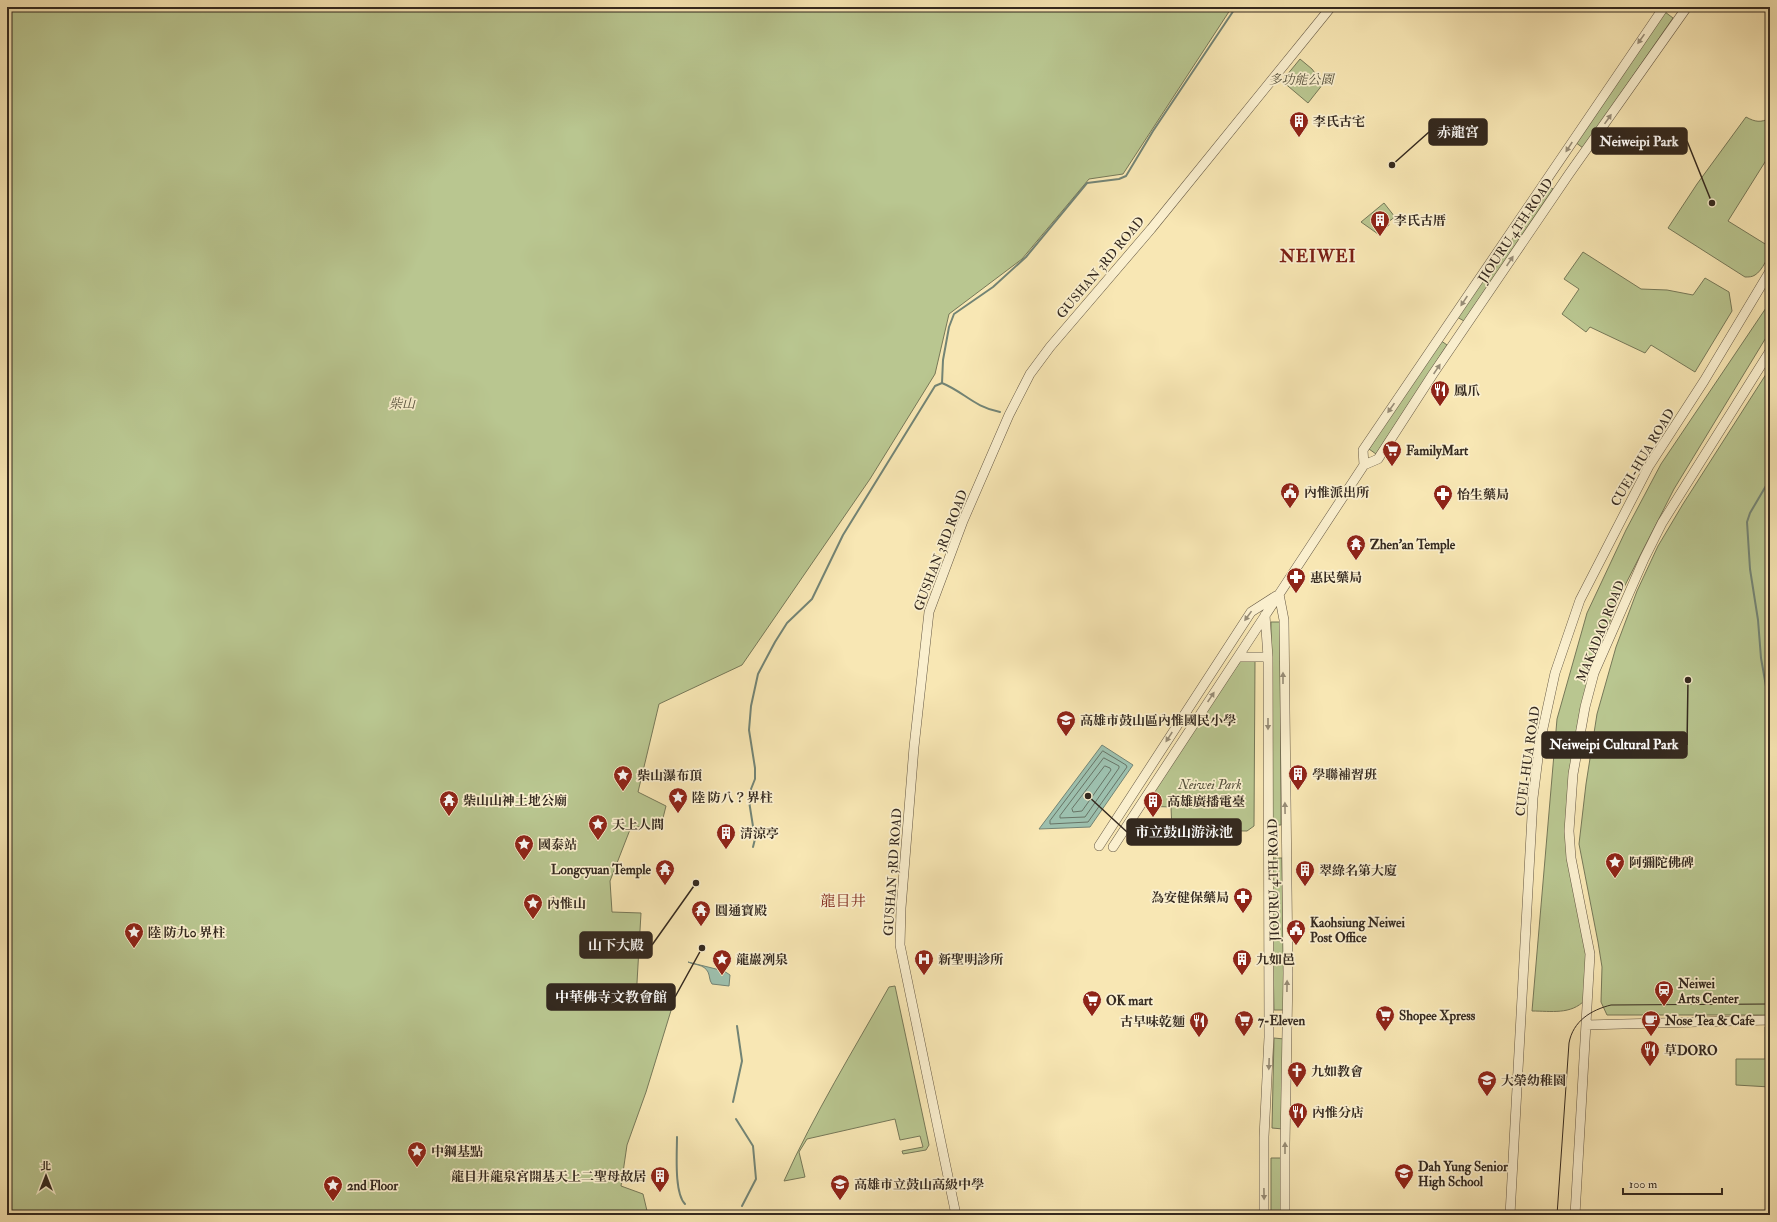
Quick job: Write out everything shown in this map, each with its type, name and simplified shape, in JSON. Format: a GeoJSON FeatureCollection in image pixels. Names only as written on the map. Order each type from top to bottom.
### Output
{"type":"FeatureCollection","features":[{"type":"Feature","properties":{"kind":"street","name":"GUSHAN 3RD ROAD"},"geometry":{"type":"LineString","coordinates":[[956,1215],[900,945],[901,908],[914,747],[929,612],[963,521],[1009,415],[1030,374],[1060,334],[1151,228],[1331,7]]}},
{"type":"Feature","properties":{"kind":"street","name":"JIOURU 4TH ROAD"},"geometry":{"type":"LineString","coordinates":[[1364,465],[1363,450],[1664,7]]}},
{"type":"Feature","properties":{"kind":"street","name":"JIOURU 4TH ROAD"},"geometry":{"type":"LineString","coordinates":[[1113,847],[1364,465],[1378,459],[1433,374],[1566,178],[1687,7]]}},
{"type":"Feature","properties":{"kind":"street","name":"CUEI-HUA ROAD"},"geometry":{"type":"LineString","coordinates":[[1510,1215],[1533,798],[1540,742],[1554,673],[1580,600],[1639,485],[1770,271]]}},
{"type":"Feature","properties":{"kind":"street","name":"MAKADAO ROAD"},"geometry":{"type":"LineString","coordinates":[[1586,1025],[1590,954],[1571,858],[1569,831],[1573,774],[1587,700],[1594,673],[1644,559],[1662,522],[1770,351]]}},
{"type":"Feature","properties":{"kind":"street","name":"JIOURU 4TH ROAD"},"geometry":{"type":"LineString","coordinates":[[1099,846],[1251,612],[1279,594]]}},
{"type":"Feature","properties":{"kind":"street","name":"JIOURU 4TH ROAD"},"geometry":{"type":"LineString","coordinates":[[1279,594],[1284,620],[1284,736],[1288,973],[1284,1145],[1285,1215]]}},
{"type":"Feature","properties":{"kind":"street","name":"JIOURU 4TH ROAD"},"geometry":{"type":"LineString","coordinates":[[1264,1215],[1264,1156],[1270,1037],[1268,657],[1265,615]]}},
{"type":"Feature","properties":{"kind":"street"},"geometry":{"type":"LineString","coordinates":[[1238,657],[1268,657]]}},
{"type":"Feature","properties":{"kind":"street"},"geometry":{"type":"LineString","coordinates":[[1575,1215],[1586,1025],[1770,1020]]}},
{"type":"Feature","properties":{"kind":"green space","name":"柴山"},"geometry":{"type":"Polygon","coordinates":[[[7,7],[1232,7],[1123,174],[1089,179],[1022,259],[949,314],[935,374],[870,479],[742,665],[659,704],[638,792],[666,806],[661,826],[631,827],[610,881],[612,912],[641,913],[636,1000],[665,985],[673,1004],[646,1092],[627,1145],[621,1186],[643,1194],[648,1215],[7,1215],[7,7]]]}},
{"type":"Feature","properties":{"kind":"green space"},"geometry":{"type":"Polygon","coordinates":[[[1665,12],[1673,18],[1583,148],[1575,142],[1665,12]]]}},
{"type":"Feature","properties":{"kind":"green space","name":"多功能公園"},"geometry":{"type":"Polygon","coordinates":[[[1300,59],[1312,69],[1323,84],[1308,103],[1282,81],[1300,59]]]}},
{"type":"Feature","properties":{"kind":"green space"},"geometry":{"type":"Polygon","coordinates":[[[1746,117],[1758,121],[1764,121],[1770,118],[1770,154],[1728,221],[1770,247],[1763,266],[1758,273],[1750,277],[1745,277],[1668,228],[1697,184],[1746,117]]]}},
{"type":"Feature","properties":{"kind":"green space"},"geometry":{"type":"Polygon","coordinates":[[[1546,185],[1553,189],[1464,321],[1457,317],[1546,185]]]}},
{"type":"Feature","properties":{"kind":"green space"},"geometry":{"type":"Polygon","coordinates":[[[1384,203],[1395,217],[1388,222],[1389,225],[1378,234],[1361,222],[1384,203]]]}},
{"type":"Feature","properties":{"kind":"green space"},"geometry":{"type":"Polygon","coordinates":[[[1583,252],[1641,289],[1667,290],[1693,295],[1705,278],[1729,292],[1732,311],[1695,372],[1651,345],[1645,353],[1590,327],[1586,332],[1562,314],[1579,289],[1564,279],[1583,252]]]}},
{"type":"Feature","properties":{"kind":"green space"},"geometry":{"type":"Polygon","coordinates":[[[1770,302],[1770,331],[1674,489],[1617,601],[1592,673],[1566,840],[1587,954],[1585,1000],[1579,1005],[1567,1010],[1532,1011],[1557,719],[1587,613],[1626,530],[1661,464],[1770,302]]]}},
{"type":"Feature","properties":{"kind":"green space"},"geometry":{"type":"Polygon","coordinates":[[[1440,340],[1447,345],[1376,454],[1369,449],[1440,340]]]}},
{"type":"Feature","properties":{"kind":"green space"},"geometry":{"type":"Polygon","coordinates":[[[1770,368],[1770,1015],[1607,1015],[1601,1002],[1602,967],[1579,844],[1586,784],[1597,714],[1616,647],[1637,591],[1658,546],[1683,504],[1770,368]]]}},
{"type":"Feature","properties":{"kind":"green space"},"geometry":{"type":"Polygon","coordinates":[[[1271,622],[1280,622],[1281,825],[1271,825],[1271,622]]]}},
{"type":"Feature","properties":{"kind":"green space","name":"Neiwei Park"},"geometry":{"type":"Polygon","coordinates":[[[1241,660],[1255,661],[1254,826],[1247,831],[1172,830],[1171,807],[1143,806],[1241,660]]]}},
{"type":"Feature","properties":{"kind":"green space"},"geometry":{"type":"Polygon","coordinates":[[[1271,858],[1282,858],[1284,1010],[1274,1010],[1271,858]]]}},
{"type":"Feature","properties":{"kind":"green space"},"geometry":{"type":"Polygon","coordinates":[[[895,986],[929,1145],[926,1150],[903,1154],[902,1151],[923,1147],[920,1136],[900,1140],[895,1119],[807,1139],[799,1152],[805,1177],[784,1181],[808,1131],[848,1059],[889,987],[895,986]]]}},
{"type":"Feature","properties":{"kind":"green space"},"geometry":{"type":"Polygon","coordinates":[[[1765,1027],[1770,1027],[1770,1087],[1736,1085],[1736,1059],[1765,1059],[1765,1027]]]}},
{"type":"Feature","properties":{"kind":"green space"},"geometry":{"type":"Polygon","coordinates":[[[1274,1038],[1284,1039],[1283,1129],[1272,1128],[1274,1038]]]}},
{"type":"Feature","properties":{"kind":"green space"},"geometry":{"type":"Polygon","coordinates":[[[1271,1158],[1281,1158],[1281,1215],[1271,1215],[1271,1158]]]}},
{"type":"Feature","properties":{"kind":"water"},"geometry":{"type":"Polygon","coordinates":[[[1102,745],[1133,765],[1090,827],[1039,829],[1102,745]]]}},
{"type":"Feature","properties":{"kind":"water"},"geometry":{"type":"Polygon","coordinates":[[[688,962],[724,971],[730,975],[729,986],[712,984],[709,974],[704,967],[688,962]]]}},
{"type":"Feature","properties":{"kind":"waterway"},"geometry":{"type":"LineString","coordinates":[[753,847],[755,839],[749,801],[751,789],[755,779],[755,768],[749,730],[751,706],[758,674],[787,623],[812,599],[843,535],[935,386],[942,383],[943,360],[949,327],[954,314],[993,287],[1026,257],[1087,183],[1119,179],[1126,176],[1153,131],[1236,7]]}},
{"type":"Feature","properties":{"kind":"waterway"},"geometry":{"type":"LineString","coordinates":[[942,383],[983,407],[1000,412]]}},
{"type":"Feature","properties":{"kind":"waterway"},"geometry":{"type":"LineString","coordinates":[[1770,479],[1750,513],[1747,522],[1750,569],[1758,620],[1761,658],[1767,692],[1770,693]]}},
{"type":"Feature","properties":{"kind":"waterway"},"geometry":{"type":"LineString","coordinates":[[733,1102],[742,1061],[737,1026]]}},
{"type":"Feature","properties":{"kind":"waterway"},"geometry":{"type":"LineString","coordinates":[[736,1119],[753,1146],[756,1179],[742,1206]]}},
{"type":"Feature","properties":{"kind":"waterway"},"geometry":{"type":"LineString","coordinates":[[677,1137],[679,1191],[681,1199],[685,1204]]}},
{"type":"Feature","properties":{"kind":"tram line"},"geometry":{"type":"LineString","coordinates":[[1557,1215],[1569,1043],[1574,1028],[1584,1018],[1590,1013],[1611,1005],[1770,1004]]}},
{"type":"Feature","properties":{"kind":"place","name":"李氏古宅"},"geometry":{"type":"Point","coordinates":[1299,138]}},
{"type":"Feature","properties":{"kind":"place","name":"赤龍宮"},"geometry":{"type":"Point","coordinates":[1392,165]}},
{"type":"Feature","properties":{"kind":"place","name":"Neiweipi Park"},"geometry":{"type":"Point","coordinates":[1712,203]}},
{"type":"Feature","properties":{"kind":"place","name":"李氏古厝"},"geometry":{"type":"Point","coordinates":[1380,237]}},
{"type":"Feature","properties":{"kind":"place","name":"鳳爪"},"geometry":{"type":"Point","coordinates":[1440,407]}},
{"type":"Feature","properties":{"kind":"place","name":"FamilyMart"},"geometry":{"type":"Point","coordinates":[1392,467]}},
{"type":"Feature","properties":{"kind":"place","name":"內惟派出所"},"geometry":{"type":"Point","coordinates":[1290,509]}},
{"type":"Feature","properties":{"kind":"place","name":"怡生藥局"},"geometry":{"type":"Point","coordinates":[1443,511]}},
{"type":"Feature","properties":{"kind":"place","name":"Zhen'an Temple"},"geometry":{"type":"Point","coordinates":[1356,561]}},
{"type":"Feature","properties":{"kind":"place","name":"惠民藥局"},"geometry":{"type":"Point","coordinates":[1296,594]}},
{"type":"Feature","properties":{"kind":"place","name":"Neiweipi Cultural Park"},"geometry":{"type":"Point","coordinates":[1688,680]}},
{"type":"Feature","properties":{"kind":"place","name":"高雄市鼓山區內惟國民小學"},"geometry":{"type":"Point","coordinates":[1066,737]}},
{"type":"Feature","properties":{"kind":"place","name":"學聯補習班"},"geometry":{"type":"Point","coordinates":[1298,791]}},
{"type":"Feature","properties":{"kind":"place","name":"柴山瀑布頂"},"geometry":{"type":"Point","coordinates":[623,792]}},
{"type":"Feature","properties":{"kind":"place","name":"市立鼓山游泳池"},"geometry":{"type":"Point","coordinates":[1088,796]}},
{"type":"Feature","properties":{"kind":"place","name":"陸 防八？界柱"},"geometry":{"type":"Point","coordinates":[678,814]}},
{"type":"Feature","properties":{"kind":"place","name":"柴山山神土地公廟"},"geometry":{"type":"Point","coordinates":[449,817]}},
{"type":"Feature","properties":{"kind":"place","name":"高雄廣播電臺"},"geometry":{"type":"Point","coordinates":[1153,818]}},
{"type":"Feature","properties":{"kind":"place","name":"天上人間"},"geometry":{"type":"Point","coordinates":[598,841]}},
{"type":"Feature","properties":{"kind":"place","name":"清涼亭"},"geometry":{"type":"Point","coordinates":[726,850]}},
{"type":"Feature","properties":{"kind":"place","name":"國泰站"},"geometry":{"type":"Point","coordinates":[524,861]}},
{"type":"Feature","properties":{"kind":"place","name":"阿彌陀佛碑"},"geometry":{"type":"Point","coordinates":[1615,879]}},
{"type":"Feature","properties":{"kind":"place","name":"山下大殿"},"geometry":{"type":"Point","coordinates":[696,883]}},
{"type":"Feature","properties":{"kind":"place","name":"Longcyuan Temple"},"geometry":{"type":"Point","coordinates":[665,886]}},
{"type":"Feature","properties":{"kind":"place","name":"翠綠名第大廈"},"geometry":{"type":"Point","coordinates":[1305,887]}},
{"type":"Feature","properties":{"kind":"place","name":"為安健保藥局"},"geometry":{"type":"Point","coordinates":[1243,914]}},
{"type":"Feature","properties":{"kind":"place","name":"內惟山"},"geometry":{"type":"Point","coordinates":[533,920]}},
{"type":"Feature","properties":{"kind":"place","name":"圓通寶殿"},"geometry":{"type":"Point","coordinates":[701,927]}},
{"type":"Feature","properties":{"kind":"place","name":"Kaohsiung Neiwei Post Office"},"geometry":{"type":"Point","coordinates":[1296,946]}},
{"type":"Feature","properties":{"kind":"place","name":"中華佛寺文教會館"},"geometry":{"type":"Point","coordinates":[702,948]}},
{"type":"Feature","properties":{"kind":"place","name":"陸 防九0 界柱"},"geometry":{"type":"Point","coordinates":[134,949]}},
{"type":"Feature","properties":{"kind":"place","name":"龍巖冽泉"},"geometry":{"type":"Point","coordinates":[722,976]}},
{"type":"Feature","properties":{"kind":"place","name":"新聖明診所"},"geometry":{"type":"Point","coordinates":[924,976]}},
{"type":"Feature","properties":{"kind":"place","name":"九如邑"},"geometry":{"type":"Point","coordinates":[1242,976]}},
{"type":"Feature","properties":{"kind":"place","name":"Neiwei Arts Center"},"geometry":{"type":"Point","coordinates":[1664,1007]}},
{"type":"Feature","properties":{"kind":"place","name":"OK mart"},"geometry":{"type":"Point","coordinates":[1092,1017]}},
{"type":"Feature","properties":{"kind":"place","name":"Shopee Xpress"},"geometry":{"type":"Point","coordinates":[1385,1032]}},
{"type":"Feature","properties":{"kind":"place","name":"7-Eleven"},"geometry":{"type":"Point","coordinates":[1244,1037]}},
{"type":"Feature","properties":{"kind":"place","name":"Nose Tea & Cafe"},"geometry":{"type":"Point","coordinates":[1651,1037]}},
{"type":"Feature","properties":{"kind":"place","name":"古早味乾麵"},"geometry":{"type":"Point","coordinates":[1199,1038]}},
{"type":"Feature","properties":{"kind":"place","name":"草DORO"},"geometry":{"type":"Point","coordinates":[1650,1067]}},
{"type":"Feature","properties":{"kind":"place","name":"九如教會"},"geometry":{"type":"Point","coordinates":[1297,1088]}},
{"type":"Feature","properties":{"kind":"place","name":"大榮幼稚園"},"geometry":{"type":"Point","coordinates":[1487,1097]}},
{"type":"Feature","properties":{"kind":"place","name":"內惟分店"},"geometry":{"type":"Point","coordinates":[1298,1129]}},
{"type":"Feature","properties":{"kind":"place","name":"中鋼基點"},"geometry":{"type":"Point","coordinates":[417,1168]}},
{"type":"Feature","properties":{"kind":"place","name":"Dah Yung Senior High School"},"geometry":{"type":"Point","coordinates":[1404,1190]}},
{"type":"Feature","properties":{"kind":"place","name":"龍目井龍泉宮開基天上二聖母故居"},"geometry":{"type":"Point","coordinates":[660,1193]}},
{"type":"Feature","properties":{"kind":"place","name":"高雄市立鼓山高級中學"},"geometry":{"type":"Point","coordinates":[840,1201]}},
{"type":"Feature","properties":{"kind":"place","name":"2nd Floor"},"geometry":{"type":"Point","coordinates":[333,1202]}},
{"type":"Feature","properties":{"kind":"district","name":"NEIWEI"},"geometry":{"type":"Point","coordinates":[1318,256]}},
{"type":"Feature","properties":{"kind":"district","name":"龍目井"},"geometry":{"type":"Point","coordinates":[843,901]}}]}
